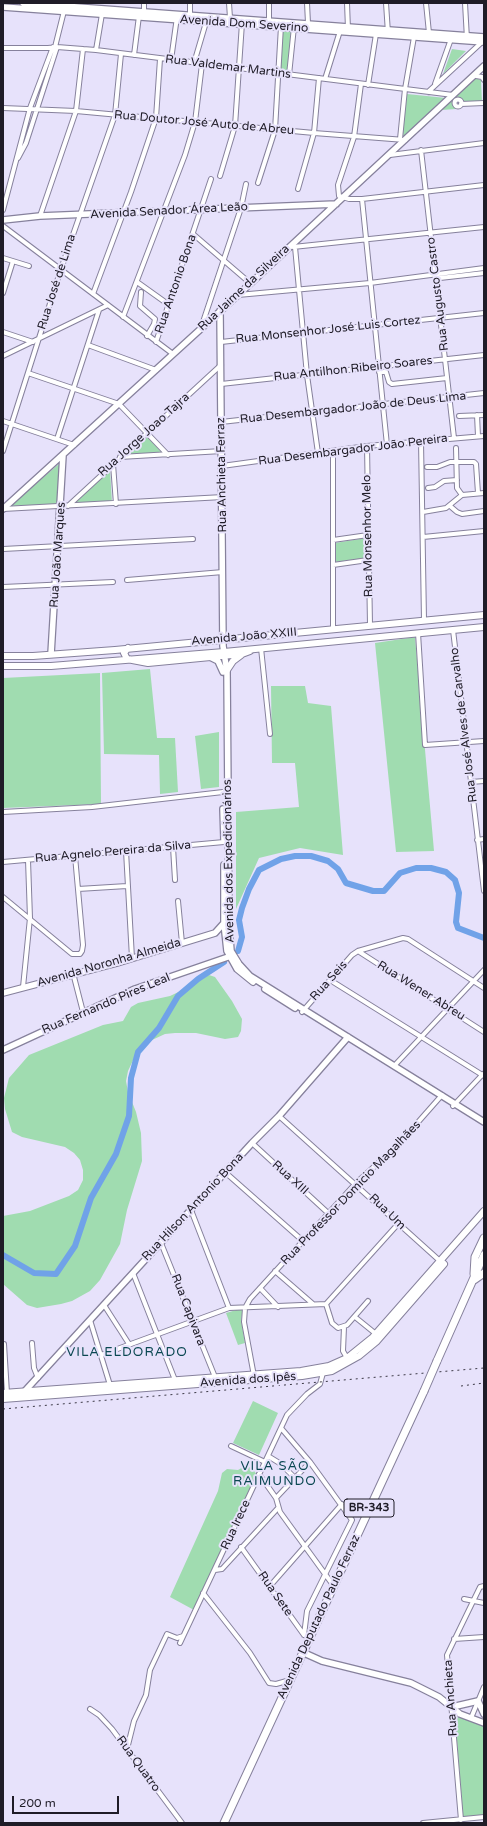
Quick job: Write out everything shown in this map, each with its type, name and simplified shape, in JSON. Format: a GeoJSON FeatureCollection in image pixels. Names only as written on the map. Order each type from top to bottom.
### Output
{"type":"FeatureCollection","features":[{"type":"Feature","properties":{"kind":"highway"},"geometry":{"type":"LineString","coordinates":[[474,1280],[475,1257],[484,1238]]}},
{"type":"Feature","properties":{"kind":"highway","name":"Avenida Deputado Paulo Ferraz"},"geometry":{"type":"LineString","coordinates":[[224,1823],[290,1680],[302,1652],[306,1638],[438,1361],[484,1255]]}},
{"type":"Feature","properties":{"kind":"highway","name":"Avenida Deputado Paulo Ferraz"},"geometry":{"type":"LineString","coordinates":[[474,1280],[484,1266]]}},
{"type":"Feature","properties":{"kind":"highway"},"geometry":{"type":"LineString","coordinates":[[474,1280],[484,1273]]}},
{"type":"Feature","properties":{"kind":"main road","name":"Avenida Dom Severino"},"geometry":{"type":"LineString","coordinates":[[23,3],[104,10],[144,11],[177,16],[190,15],[242,24],[340,31],[348,29],[376,34],[388,32],[414,37],[451,39],[467,38]]}},
{"type":"Feature","properties":{"kind":"main road","name":"Avenida Dom Severino"},"geometry":{"type":"LineString","coordinates":[[3,7],[65,7]]}},
{"type":"Feature","properties":{"kind":"main road","name":"Avenida Dom Severino"},"geometry":{"type":"LineString","coordinates":[[104,10],[139,16],[230,18],[308,24],[348,29],[429,33],[483,40]]}},
{"type":"Feature","properties":{"kind":"main road","name":"Rua Jaime da Silveira"},"geometry":{"type":"LineString","coordinates":[[3,509],[200,328],[292,247],[336,204],[390,155],[403,139],[476,76],[484,66]]}},
{"type":"Feature","properties":{"kind":"main road"},"geometry":{"type":"LineString","coordinates":[[476,76],[484,71]]}},
{"type":"Feature","properties":{"kind":"main road","name":"Avenida Senador Área Leão"},"geometry":{"type":"LineString","coordinates":[[3,220],[40,216],[79,216],[336,204]]}},
{"type":"Feature","properties":{"kind":"main road","name":"Rua Anchieta Ferraz"},"geometry":{"type":"LineString","coordinates":[[220,311],[224,654]]}},
{"type":"Feature","properties":{"kind":"main road","name":"Rua João Marques"},"geometry":{"type":"LineString","coordinates":[[51,654],[59,547],[65,506],[63,455]]}},
{"type":"Feature","properties":{"kind":"main road","name":"Avenida João XXIII"},"geometry":{"type":"LineString","coordinates":[[3,656],[115,650],[484,615]]}},
{"type":"Feature","properties":{"kind":"main road","name":"Avenida João XXIII"},"geometry":{"type":"LineString","coordinates":[[3,666],[51,666],[127,659],[224,654],[258,648],[330,640],[484,627]]}},
{"type":"Feature","properties":{"kind":"main road"},"geometry":{"type":"LineString","coordinates":[[330,640],[328,635],[331,629]]}},
{"type":"Feature","properties":{"kind":"main road"},"geometry":{"type":"LineString","coordinates":[[316,630],[319,634],[318,642]]}},
{"type":"Feature","properties":{"kind":"main road"},"geometry":{"type":"LineString","coordinates":[[128,648],[124,653],[127,659],[148,663],[210,657],[224,654],[242,654]]}},
{"type":"Feature","properties":{"kind":"main road"},"geometry":{"type":"LineString","coordinates":[[210,657],[218,661],[225,670],[242,654],[258,648]]}},
{"type":"Feature","properties":{"kind":"main road"},"geometry":{"type":"LineString","coordinates":[[114,660],[117,654],[115,650]]}},
{"type":"Feature","properties":{"kind":"main road","name":"Avenida dos Expedicionários"},"geometry":{"type":"LineString","coordinates":[[224,654],[227,937]]}},
{"type":"Feature","properties":{"kind":"main road","name":"Avenida dos Expedicionários"},"geometry":{"type":"LineString","coordinates":[[225,670],[223,792],[224,923],[231,956],[250,976],[303,1011],[484,1122]]}},
{"type":"Feature","properties":{"kind":"main road"},"geometry":{"type":"LineString","coordinates":[[224,923],[215,933],[227,937]]}},
{"type":"Feature","properties":{"kind":"main road","name":"Avenida Noronha Almeida"},"geometry":{"type":"LineString","coordinates":[[3,993],[132,958],[215,933]]}},
{"type":"Feature","properties":{"kind":"main road","name":"Rua Fernando Pires Leal"},"geometry":{"type":"LineString","coordinates":[[3,1050],[83,1012],[152,982],[231,956]]}},
{"type":"Feature","properties":{"kind":"main road","name":"Avenida dos Expedicionários"},"geometry":{"type":"LineString","coordinates":[[347,1038],[394,1066],[441,1097]]}},
{"type":"Feature","properties":{"kind":"main road","name":"Rua Hilson Antonio Bona"},"geometry":{"type":"LineString","coordinates":[[24,1395],[90,1320],[252,1143],[279,1116],[347,1038]]}},
{"type":"Feature","properties":{"kind":"main road","name":"Avenida dos Expedicionários"},"geometry":{"type":"LineString","coordinates":[[454,1105],[484,1126]]}},
{"type":"Feature","properties":{"kind":"main road","name":"Avenida dos Ipês"},"geometry":{"type":"LineString","coordinates":[[38,1394],[110,1385],[175,1380],[206,1381],[215,1377],[254,1377],[312,1370],[329,1366],[358,1351],[376,1334],[484,1211]]}},
{"type":"Feature","properties":{"kind":"main road","name":"Avenida dos Ipês"},"geometry":{"type":"LineString","coordinates":[[3,1399],[24,1395],[323,1373],[348,1363],[376,1342],[444,1264],[440,1261]]}},
{"type":"Feature","properties":{"kind":"main road"},"geometry":{"type":"LineString","coordinates":[[38,1378],[38,1394]]}},
{"type":"Feature","properties":{"kind":"main road","name":"Avenida dos Ipês"},"geometry":{"type":"LineString","coordinates":[[5,1393],[24,1395]]}},
{"type":"Feature","properties":{"kind":"main road"},"geometry":{"type":"LineString","coordinates":[[302,1652],[322,1661],[411,1683],[432,1693],[471,1718],[484,1723]]}},
{"type":"Feature","properties":{"kind":"main road"},"geometry":{"type":"LineString","coordinates":[[452,1707],[478,1701],[484,1714]]}},
{"type":"Feature","properties":{"kind":"street"},"geometry":{"type":"LineString","coordinates":[[144,3],[144,11]]}},
{"type":"Feature","properties":{"kind":"street"},"geometry":{"type":"LineString","coordinates":[[190,3],[190,15]]}},
{"type":"Feature","properties":{"kind":"street"},"geometry":{"type":"LineString","coordinates":[[229,3],[230,18]]}},
{"type":"Feature","properties":{"kind":"street"},"geometry":{"type":"LineString","coordinates":[[269,3],[270,21]]}},
{"type":"Feature","properties":{"kind":"street"},"geometry":{"type":"LineString","coordinates":[[307,3],[308,24]]}},
{"type":"Feature","properties":{"kind":"street"},"geometry":{"type":"LineString","coordinates":[[347,3],[348,29]]}},
{"type":"Feature","properties":{"kind":"street"},"geometry":{"type":"LineString","coordinates":[[386,3],[388,32]]}},
{"type":"Feature","properties":{"kind":"street"},"geometry":{"type":"LineString","coordinates":[[426,3],[429,33]]}},
{"type":"Feature","properties":{"kind":"street"},"geometry":{"type":"LineString","coordinates":[[465,3],[467,38]]}},
{"type":"Feature","properties":{"kind":"street"},"geometry":{"type":"LineString","coordinates":[[17,160],[26,142],[37,109],[65,7]]}},
{"type":"Feature","properties":{"kind":"street"},"geometry":{"type":"LineString","coordinates":[[96,50],[104,10]]}},
{"type":"Feature","properties":{"kind":"street"},"geometry":{"type":"LineString","coordinates":[[134,55],[139,16]]}},
{"type":"Feature","properties":{"kind":"street"},"geometry":{"type":"LineString","coordinates":[[171,60],[177,16]]}},
{"type":"Feature","properties":{"kind":"street"},"geometry":{"type":"LineString","coordinates":[[194,63],[208,18]]}},
{"type":"Feature","properties":{"kind":"street"},"geometry":{"type":"LineString","coordinates":[[220,176],[235,126],[242,24]]}},
{"type":"Feature","properties":{"kind":"street"},"geometry":{"type":"LineString","coordinates":[[258,183],[274,130],[281,26]]}},
{"type":"Feature","properties":{"kind":"street"},"geometry":{"type":"LineString","coordinates":[[289,75],[294,27]]}},
{"type":"Feature","properties":{"kind":"street"},"geometry":{"type":"LineString","coordinates":[[325,79],[340,31]]}},
{"type":"Feature","properties":{"kind":"street"},"geometry":{"type":"LineString","coordinates":[[368,84],[376,34]]}},
{"type":"Feature","properties":{"kind":"street"},"geometry":{"type":"LineString","coordinates":[[403,139],[405,89],[414,37]]}},
{"type":"Feature","properties":{"kind":"street"},"geometry":{"type":"LineString","coordinates":[[435,84],[451,39]]}},
{"type":"Feature","properties":{"kind":"street"},"geometry":{"type":"LineString","coordinates":[[428,92],[483,40]]}},
{"type":"Feature","properties":{"kind":"street"},"geometry":{"type":"LineString","coordinates":[[3,210],[30,108],[55,47]]}},
{"type":"Feature","properties":{"kind":"street","name":"Rua Valdemar Martins"},"geometry":{"type":"LineString","coordinates":[[3,48],[55,47],[96,50],[454,95]]}},
{"type":"Feature","properties":{"kind":"street"},"geometry":{"type":"LineString","coordinates":[[40,216],[76,111],[83,49]]}},
{"type":"Feature","properties":{"kind":"street","name":"Rua José de Lima"},"geometry":{"type":"LineString","coordinates":[[3,451],[61,269],[115,115],[121,54]]}},
{"type":"Feature","properties":{"kind":"street"},"geometry":{"type":"LineString","coordinates":[[93,294],[134,185],[156,118],[160,59]]}},
{"type":"Feature","properties":{"kind":"street"},"geometry":{"type":"LineString","coordinates":[[124,317],[185,155],[195,122],[202,64]]}},
{"type":"Feature","properties":{"kind":"street"},"geometry":{"type":"LineString","coordinates":[[476,76],[482,77],[484,80]]}},
{"type":"Feature","properties":{"kind":"street"},"geometry":{"type":"LineString","coordinates":[[298,189],[314,133],[320,78]]}},
{"type":"Feature","properties":{"kind":"street"},"geometry":{"type":"LineString","coordinates":[[361,84],[354,137],[337,189],[339,196],[343,198],[362,199],[484,185]]}},
{"type":"Feature","properties":{"kind":"street"},"geometry":{"type":"LineString","coordinates":[[461,104],[484,103]]}},
{"type":"Feature","properties":{"kind":"street","name":"Rua Doutor José Auto de Abreu"},"geometry":{"type":"LineString","coordinates":[[3,108],[76,111],[354,137],[403,139]]}},
{"type":"Feature","properties":{"kind":"street"},"geometry":{"type":"LineString","coordinates":[[390,155],[484,143]]}},
{"type":"Feature","properties":{"kind":"street","name":"Rua Augusto Castro"},"geometry":{"type":"LineString","coordinates":[[421,150],[454,438]]}},
{"type":"Feature","properties":{"kind":"street","name":"Rua Antonio Bona"},"geometry":{"type":"LineString","coordinates":[[156,342],[211,179]]}},
{"type":"Feature","properties":{"kind":"street"},"geometry":{"type":"LineString","coordinates":[[200,328],[241,208],[246,184]]}},
{"type":"Feature","properties":{"kind":"street"},"geometry":{"type":"LineString","coordinates":[[362,199],[387,445]]}},
{"type":"Feature","properties":{"kind":"street"},"geometry":{"type":"LineString","coordinates":[[3,226],[147,336],[173,354]]}},
{"type":"Feature","properties":{"kind":"street"},"geometry":{"type":"LineString","coordinates":[[318,453],[306,375],[292,247],[484,227]]}},
{"type":"Feature","properties":{"kind":"street"},"geometry":{"type":"LineString","coordinates":[[193,234],[250,283]]}},
{"type":"Feature","properties":{"kind":"street"},"geometry":{"type":"LineString","coordinates":[[3,258],[29,266]]}},
{"type":"Feature","properties":{"kind":"street"},"geometry":{"type":"LineString","coordinates":[[3,293],[13,261]]}},
{"type":"Feature","properties":{"kind":"street"},"geometry":{"type":"LineString","coordinates":[[238,295],[298,291],[435,276],[484,268]]}},
{"type":"Feature","properties":{"kind":"street"},"geometry":{"type":"LineString","coordinates":[[435,276],[440,278],[484,273]]}},
{"type":"Feature","properties":{"kind":"street"},"geometry":{"type":"LineString","coordinates":[[137,282],[165,302]]}},
{"type":"Feature","properties":{"kind":"street"},"geometry":{"type":"LineString","coordinates":[[141,292],[140,306],[155,319],[154,324],[147,336]]}},
{"type":"Feature","properties":{"kind":"street"},"geometry":{"type":"LineString","coordinates":[[3,356],[108,305]]}},
{"type":"Feature","properties":{"kind":"street"},"geometry":{"type":"LineString","coordinates":[[57,439],[99,310]]}},
{"type":"Feature","properties":{"kind":"street","name":"Rua Monsenhor José Luis Cortez"},"geometry":{"type":"LineString","coordinates":[[220,342],[374,326],[382,327],[484,313]]}},
{"type":"Feature","properties":{"kind":"street"},"geometry":{"type":"LineString","coordinates":[[3,332],[33,342]]}},
{"type":"Feature","properties":{"kind":"street"},"geometry":{"type":"LineString","coordinates":[[88,344],[156,370]]}},
{"type":"Feature","properties":{"kind":"street","name":"Rua Antilhon Ribeiro Soares"},"geometry":{"type":"LineString","coordinates":[[221,384],[484,354]]}},
{"type":"Feature","properties":{"kind":"street","name":"Rua Jorge Joao Tajra"},"geometry":{"type":"LineString","coordinates":[[65,506],[221,365]]}},
{"type":"Feature","properties":{"kind":"street"},"geometry":{"type":"LineString","coordinates":[[379,372],[386,372],[389,382],[392,384],[447,378]]}},
{"type":"Feature","properties":{"kind":"street"},"geometry":{"type":"LineString","coordinates":[[28,373],[119,404],[168,455]]}},
{"type":"Feature","properties":{"kind":"street","name":"Rua Desembargador João de Deus Lima"},"geometry":{"type":"LineString","coordinates":[[222,422],[484,393]]}},
{"type":"Feature","properties":{"kind":"street"},"geometry":{"type":"LineString","coordinates":[[477,415],[478,436]]}},
{"type":"Feature","properties":{"kind":"street"},"geometry":{"type":"LineString","coordinates":[[459,416],[484,415]]}},
{"type":"Feature","properties":{"kind":"street"},"geometry":{"type":"LineString","coordinates":[[3,421],[74,445]]}},
{"type":"Feature","properties":{"kind":"street","name":"Rua Desembargador João Pereira"},"geometry":{"type":"LineString","coordinates":[[222,466],[367,446],[484,436]]}},
{"type":"Feature","properties":{"kind":"street"},"geometry":{"type":"LineString","coordinates":[[421,441],[424,620]]}},
{"type":"Feature","properties":{"kind":"street","name":"Rua Monsenhor Melo"},"geometry":{"type":"LineString","coordinates":[[367,446],[370,625]]}},
{"type":"Feature","properties":{"kind":"street"},"geometry":{"type":"LineString","coordinates":[[456,448],[458,490],[462,495]]}},
{"type":"Feature","properties":{"kind":"street"},"geometry":{"type":"LineString","coordinates":[[120,457],[222,451]]}},
{"type":"Feature","properties":{"kind":"street"},"geometry":{"type":"LineString","coordinates":[[331,629],[334,565],[333,451]]}},
{"type":"Feature","properties":{"kind":"street"},"geometry":{"type":"LineString","coordinates":[[427,467],[472,461],[475,463],[478,493]]}},
{"type":"Feature","properties":{"kind":"street"},"geometry":{"type":"LineString","coordinates":[[113,464],[116,504]]}},
{"type":"Feature","properties":{"kind":"street"},"geometry":{"type":"LineString","coordinates":[[428,488],[435,487],[444,481],[457,480]]}},
{"type":"Feature","properties":{"kind":"street"},"geometry":{"type":"LineString","coordinates":[[423,512],[442,510],[450,506],[462,495],[484,492]]}},
{"type":"Feature","properties":{"kind":"street"},"geometry":{"type":"LineString","coordinates":[[3,509],[223,498]]}},
{"type":"Feature","properties":{"kind":"street"},"geometry":{"type":"LineString","coordinates":[[450,506],[462,514],[484,511]]}},
{"type":"Feature","properties":{"kind":"street"},"geometry":{"type":"LineString","coordinates":[[423,537],[484,531]]}},
{"type":"Feature","properties":{"kind":"street"},"geometry":{"type":"LineString","coordinates":[[334,540],[368,535]]}},
{"type":"Feature","properties":{"kind":"street"},"geometry":{"type":"LineString","coordinates":[[3,549],[193,539]]}},
{"type":"Feature","properties":{"kind":"street"},"geometry":{"type":"LineString","coordinates":[[334,565],[368,560]]}},
{"type":"Feature","properties":{"kind":"street"},"geometry":{"type":"LineString","coordinates":[[127,580],[223,572]]}},
{"type":"Feature","properties":{"kind":"street"},"geometry":{"type":"LineString","coordinates":[[3,587],[113,582]]}},
{"type":"Feature","properties":{"kind":"street","name":"Rua José Alves de Carvalho"},"geometry":{"type":"LineString","coordinates":[[453,630],[484,891]]}},
{"type":"Feature","properties":{"kind":"street"},"geometry":{"type":"LineString","coordinates":[[418,632],[426,745],[484,741]]}},
{"type":"Feature","properties":{"kind":"street"},"geometry":{"type":"LineString","coordinates":[[258,648],[270,734]]}},
{"type":"Feature","properties":{"kind":"street"},"geometry":{"type":"LineString","coordinates":[[471,782],[484,781]]}},
{"type":"Feature","properties":{"kind":"street"},"geometry":{"type":"LineString","coordinates":[[3,812],[92,807],[223,792]]}},
{"type":"Feature","properties":{"kind":"street"},"geometry":{"type":"LineString","coordinates":[[477,840],[484,839]]}},
{"type":"Feature","properties":{"kind":"street","name":"Rua Agnelo Pereira da Silva"},"geometry":{"type":"LineString","coordinates":[[3,862],[224,842]]}},
{"type":"Feature","properties":{"kind":"street"},"geometry":{"type":"LineString","coordinates":[[173,847],[175,880]]}},
{"type":"Feature","properties":{"kind":"street"},"geometry":{"type":"LineString","coordinates":[[126,851],[132,958]]}},
{"type":"Feature","properties":{"kind":"street"},"geometry":{"type":"LineString","coordinates":[[3,897],[72,954],[80,954],[83,945],[75,856]]}},
{"type":"Feature","properties":{"kind":"street"},"geometry":{"type":"LineString","coordinates":[[23,987],[30,918],[28,860]]}},
{"type":"Feature","properties":{"kind":"street"},"geometry":{"type":"LineString","coordinates":[[78,889],[127,886]]}},
{"type":"Feature","properties":{"kind":"street"},"geometry":{"type":"LineString","coordinates":[[178,901],[182,943]]}},
{"type":"Feature","properties":{"kind":"street"},"geometry":{"type":"LineString","coordinates":[[358,951],[396,939],[408,939],[484,988]]}},
{"type":"Feature","properties":{"kind":"street","name":"Rua Seis"},"geometry":{"type":"LineString","coordinates":[[303,1011],[358,951]]}},
{"type":"Feature","properties":{"kind":"street","name":"Rua Wener Abreu"},"geometry":{"type":"LineString","coordinates":[[358,951],[484,1032]]}},
{"type":"Feature","properties":{"kind":"street"},"geometry":{"type":"LineString","coordinates":[[394,1066],[484,970]]}},
{"type":"Feature","properties":{"kind":"street"},"geometry":{"type":"LineString","coordinates":[[73,973],[83,1012]]}},
{"type":"Feature","properties":{"kind":"street"},"geometry":{"type":"LineString","coordinates":[[330,980],[483,1075],[454,1105]]}},
{"type":"Feature","properties":{"kind":"street","name":"Rua Professor Domicio Magalhães"},"geometry":{"type":"LineString","coordinates":[[245,1308],[260,1288],[328,1213],[356,1183],[398,1146],[441,1097]]}},
{"type":"Feature","properties":{"kind":"street","name":"Rua Um"},"geometry":{"type":"LineString","coordinates":[[279,1116],[356,1183],[398,1224],[440,1261]]}},
{"type":"Feature","properties":{"kind":"street","name":"Rua XIII"},"geometry":{"type":"LineString","coordinates":[[252,1143],[328,1213]]}},
{"type":"Feature","properties":{"kind":"street"},"geometry":{"type":"LineString","coordinates":[[226,1173],[303,1241]]}},
{"type":"Feature","properties":{"kind":"street"},"geometry":{"type":"LineString","coordinates":[[191,1210],[229,1308]]}},
{"type":"Feature","properties":{"kind":"street"},"geometry":{"type":"LineString","coordinates":[[101,1354],[229,1308],[326,1304],[398,1224]]}},
{"type":"Feature","properties":{"kind":"street","name":"Rua Capivara"},"geometry":{"type":"LineString","coordinates":[[161,1243],[215,1377]]}},
{"type":"Feature","properties":{"kind":"street"},"geometry":{"type":"LineString","coordinates":[[275,1271],[313,1304]]}},
{"type":"Feature","properties":{"kind":"street"},"geometry":{"type":"LineString","coordinates":[[133,1273],[175,1380]]}},
{"type":"Feature","properties":{"kind":"street"},"geometry":{"type":"LineString","coordinates":[[260,1288],[278,1306]]}},
{"type":"Feature","properties":{"kind":"street"},"geometry":{"type":"LineString","coordinates":[[326,1304],[332,1323],[336,1328],[344,1327],[355,1317],[368,1301]]}},
{"type":"Feature","properties":{"kind":"street"},"geometry":{"type":"LineString","coordinates":[[104,1305],[129,1344]]}},
{"type":"Feature","properties":{"kind":"street"},"geometry":{"type":"LineString","coordinates":[[245,1308],[244,1322],[254,1377]]}},
{"type":"Feature","properties":{"kind":"street"},"geometry":{"type":"LineString","coordinates":[[355,1317],[376,1334]]}},
{"type":"Feature","properties":{"kind":"street"},"geometry":{"type":"LineString","coordinates":[[90,1320],[110,1385]]}},
{"type":"Feature","properties":{"kind":"street"},"geometry":{"type":"LineString","coordinates":[[344,1327],[343,1351],[347,1358]]}},
{"type":"Feature","properties":{"kind":"street"},"geometry":{"type":"LineString","coordinates":[[32,1343],[34,1368],[38,1378]]}},
{"type":"Feature","properties":{"kind":"street"},"geometry":{"type":"LineString","coordinates":[[4,1344],[5,1393]]}},
{"type":"Feature","properties":{"kind":"street","name":"Rua Irece"},"geometry":{"type":"LineString","coordinates":[[180,1643],[281,1428],[290,1412],[306,1394],[320,1384],[323,1373]]}},
{"type":"Feature","properties":{"kind":"street"},"geometry":{"type":"LineString","coordinates":[[281,1428],[310,1462],[342,1504],[352,1521],[307,1611],[306,1638]]}},
{"type":"Feature","properties":{"kind":"street"},"geometry":{"type":"LineString","coordinates":[[231,1446],[265,1462]]}},
{"type":"Feature","properties":{"kind":"street"},"geometry":{"type":"LineString","coordinates":[[268,1456],[281,1464],[295,1478]]}},
{"type":"Feature","properties":{"kind":"street"},"geometry":{"type":"LineString","coordinates":[[276,1498],[310,1462]]}},
{"type":"Feature","properties":{"kind":"street"},"geometry":{"type":"LineString","coordinates":[[259,1474],[276,1498],[278,1508],[326,1575],[332,1586]]}},
{"type":"Feature","properties":{"kind":"street"},"geometry":{"type":"LineString","coordinates":[[270,1586],[342,1504]]}},
{"type":"Feature","properties":{"kind":"street"},"geometry":{"type":"LineString","coordinates":[[215,1570],[222,1569],[278,1508]]}},
{"type":"Feature","properties":{"kind":"street","name":"Rua Sete"},"geometry":{"type":"LineString","coordinates":[[241,1547],[306,1638]]}},
{"type":"Feature","properties":{"kind":"street","name":"Rua Anchieta"},"geometry":{"type":"LineString","coordinates":[[461,1820],[447,1658],[454,1639],[480,1587],[484,1586]]}},
{"type":"Feature","properties":{"kind":"street"},"geometry":{"type":"LineString","coordinates":[[204,1593],[250,1653],[269,1683],[276,1684],[290,1680]]}},
{"type":"Feature","properties":{"kind":"street"},"geometry":{"type":"LineString","coordinates":[[464,1598],[484,1603]]}},
{"type":"Feature","properties":{"kind":"street"},"geometry":{"type":"LineString","coordinates":[[127,1749],[134,1721],[146,1695],[150,1670],[167,1634],[177,1638],[183,1636]]}},
{"type":"Feature","properties":{"kind":"street"},"geometry":{"type":"LineString","coordinates":[[454,1639],[484,1637]]}},
{"type":"Feature","properties":{"kind":"street"},"geometry":{"type":"LineString","coordinates":[[471,1718],[484,1688]]}},
{"type":"Feature","properties":{"kind":"street","name":"Rua Quatro"},"geometry":{"type":"LineString","coordinates":[[90,1709],[104,1720],[182,1823]]}},
{"type":"Feature","properties":{"kind":"street"},"geometry":{"type":"LineString","coordinates":[[423,1823],[450,1822],[484,1817]]}},
{"type":"Feature","properties":{"kind":"green space"},"geometry":{"type":"Polygon","coordinates":[[[282,30],[291,30],[288,72],[280,71],[282,30]]]}},
{"type":"Feature","properties":{"kind":"green space"},"geometry":{"type":"Polygon","coordinates":[[[452,49],[466,51],[443,74],[452,49]]]}},
{"type":"Feature","properties":{"kind":"green space"},"geometry":{"type":"Polygon","coordinates":[[[475,78],[481,80],[482,102],[463,103],[461,99],[457,98],[453,102],[456,109],[442,110],[475,78]]]}},
{"type":"Feature","properties":{"kind":"green space"},"geometry":{"type":"Polygon","coordinates":[[[407,94],[446,98],[403,139],[404,112],[407,94]]]}},
{"type":"Feature","properties":{"kind":"green space"},"geometry":{"type":"Polygon","coordinates":[[[146,434],[162,453],[125,455],[146,434]]]}},
{"type":"Feature","properties":{"kind":"green space"},"geometry":{"type":"Polygon","coordinates":[[[60,463],[58,505],[10,506],[18,499],[60,463]]]}},
{"type":"Feature","properties":{"kind":"green space"},"geometry":{"type":"Polygon","coordinates":[[[110,470],[112,503],[73,505],[110,470]]]}},
{"type":"Feature","properties":{"kind":"green space"},"geometry":{"type":"Polygon","coordinates":[[[366,538],[366,558],[335,562],[335,543],[366,538]]]}},
{"type":"Feature","properties":{"kind":"green space"},"geometry":{"type":"Polygon","coordinates":[[[415,637],[434,851],[396,852],[375,643],[415,637]]]}},
{"type":"Feature","properties":{"kind":"green space"},"geometry":{"type":"Polygon","coordinates":[[[150,669],[157,738],[175,738],[178,792],[160,794],[159,755],[104,754],[102,673],[150,669]]]}},
{"type":"Feature","properties":{"kind":"green space"},"geometry":{"type":"Polygon","coordinates":[[[100,673],[101,804],[3,808],[3,678],[100,673]]]}},
{"type":"Feature","properties":{"kind":"green space"},"geometry":{"type":"Polygon","coordinates":[[[271,686],[305,686],[308,703],[331,706],[343,855],[300,848],[259,858],[236,909],[236,812],[299,807],[295,763],[272,763],[271,686]]]}},
{"type":"Feature","properties":{"kind":"green space"},"geometry":{"type":"Polygon","coordinates":[[[219,732],[219,787],[201,789],[195,736],[219,732]]]}},
{"type":"Feature","properties":{"kind":"green space"},"geometry":{"type":"Polygon","coordinates":[[[209,975],[215,977],[232,1001],[242,1019],[241,1031],[238,1037],[225,1039],[196,1033],[165,1034],[152,1040],[137,1052],[128,1071],[126,1081],[141,1133],[142,1161],[127,1210],[120,1244],[100,1280],[90,1291],[72,1301],[61,1304],[37,1308],[27,1305],[3,1284],[3,1216],[30,1211],[69,1196],[78,1190],[83,1180],[83,1170],[80,1160],[74,1153],[65,1147],[22,1137],[12,1132],[5,1109],[4,1098],[9,1078],[29,1055],[103,1025],[123,1021],[131,1007],[138,1003],[170,996],[209,975]]]}},
{"type":"Feature","properties":{"kind":"green space"},"geometry":{"type":"Polygon","coordinates":[[[243,1308],[241,1320],[245,1343],[238,1345],[226,1313],[243,1308]]]}},
{"type":"Feature","properties":{"kind":"green space"},"geometry":{"type":"Polygon","coordinates":[[[253,1401],[278,1413],[259,1455],[233,1443],[253,1401]]]}},
{"type":"Feature","properties":{"kind":"green space"},"geometry":{"type":"Polygon","coordinates":[[[245,1466],[252,1468],[257,1475],[194,1610],[170,1597],[218,1491],[222,1473],[227,1469],[238,1470],[245,1466]]]}},
{"type":"Feature","properties":{"kind":"green space"},"geometry":{"type":"Polygon","coordinates":[[[455,1715],[484,1725],[484,1816],[463,1818],[455,1715]]]}},
{"type":"Feature","properties":{"kind":"waterway"},"geometry":{"type":"LineString","coordinates":[[238,951],[242,937],[239,920],[242,908],[249,889],[259,870],[281,859],[295,856],[311,856],[328,861],[338,869],[346,883],[373,891],[384,891],[400,873],[416,868],[431,868],[446,872],[455,880],[459,893],[456,922],[458,928],[484,938]]}},
{"type":"Feature","properties":{"kind":"waterway"},"geometry":{"type":"LineString","coordinates":[[3,1255],[34,1273],[56,1274],[75,1246],[91,1198],[116,1154],[129,1116],[131,1078],[138,1052],[159,1028],[178,996],[198,979],[224,962]]}},
{"type":"Feature","properties":{"kind":"railway"},"geometry":{"type":"LineString","coordinates":[[3,1409],[484,1368]]}},
{"type":"Feature","properties":{"kind":"railway"},"geometry":{"type":"LineString","coordinates":[[461,1386],[484,1383]]}},
{"type":"Feature","properties":{"kind":"district","name":"VILA ELDORADO"},"geometry":{"type":"Point","coordinates":[127,1353]}},
{"type":"Feature","properties":{"kind":"district","name":"VILA SÃO RAIMUNDO"},"geometry":{"type":"Point","coordinates":[275,1474]}}]}
